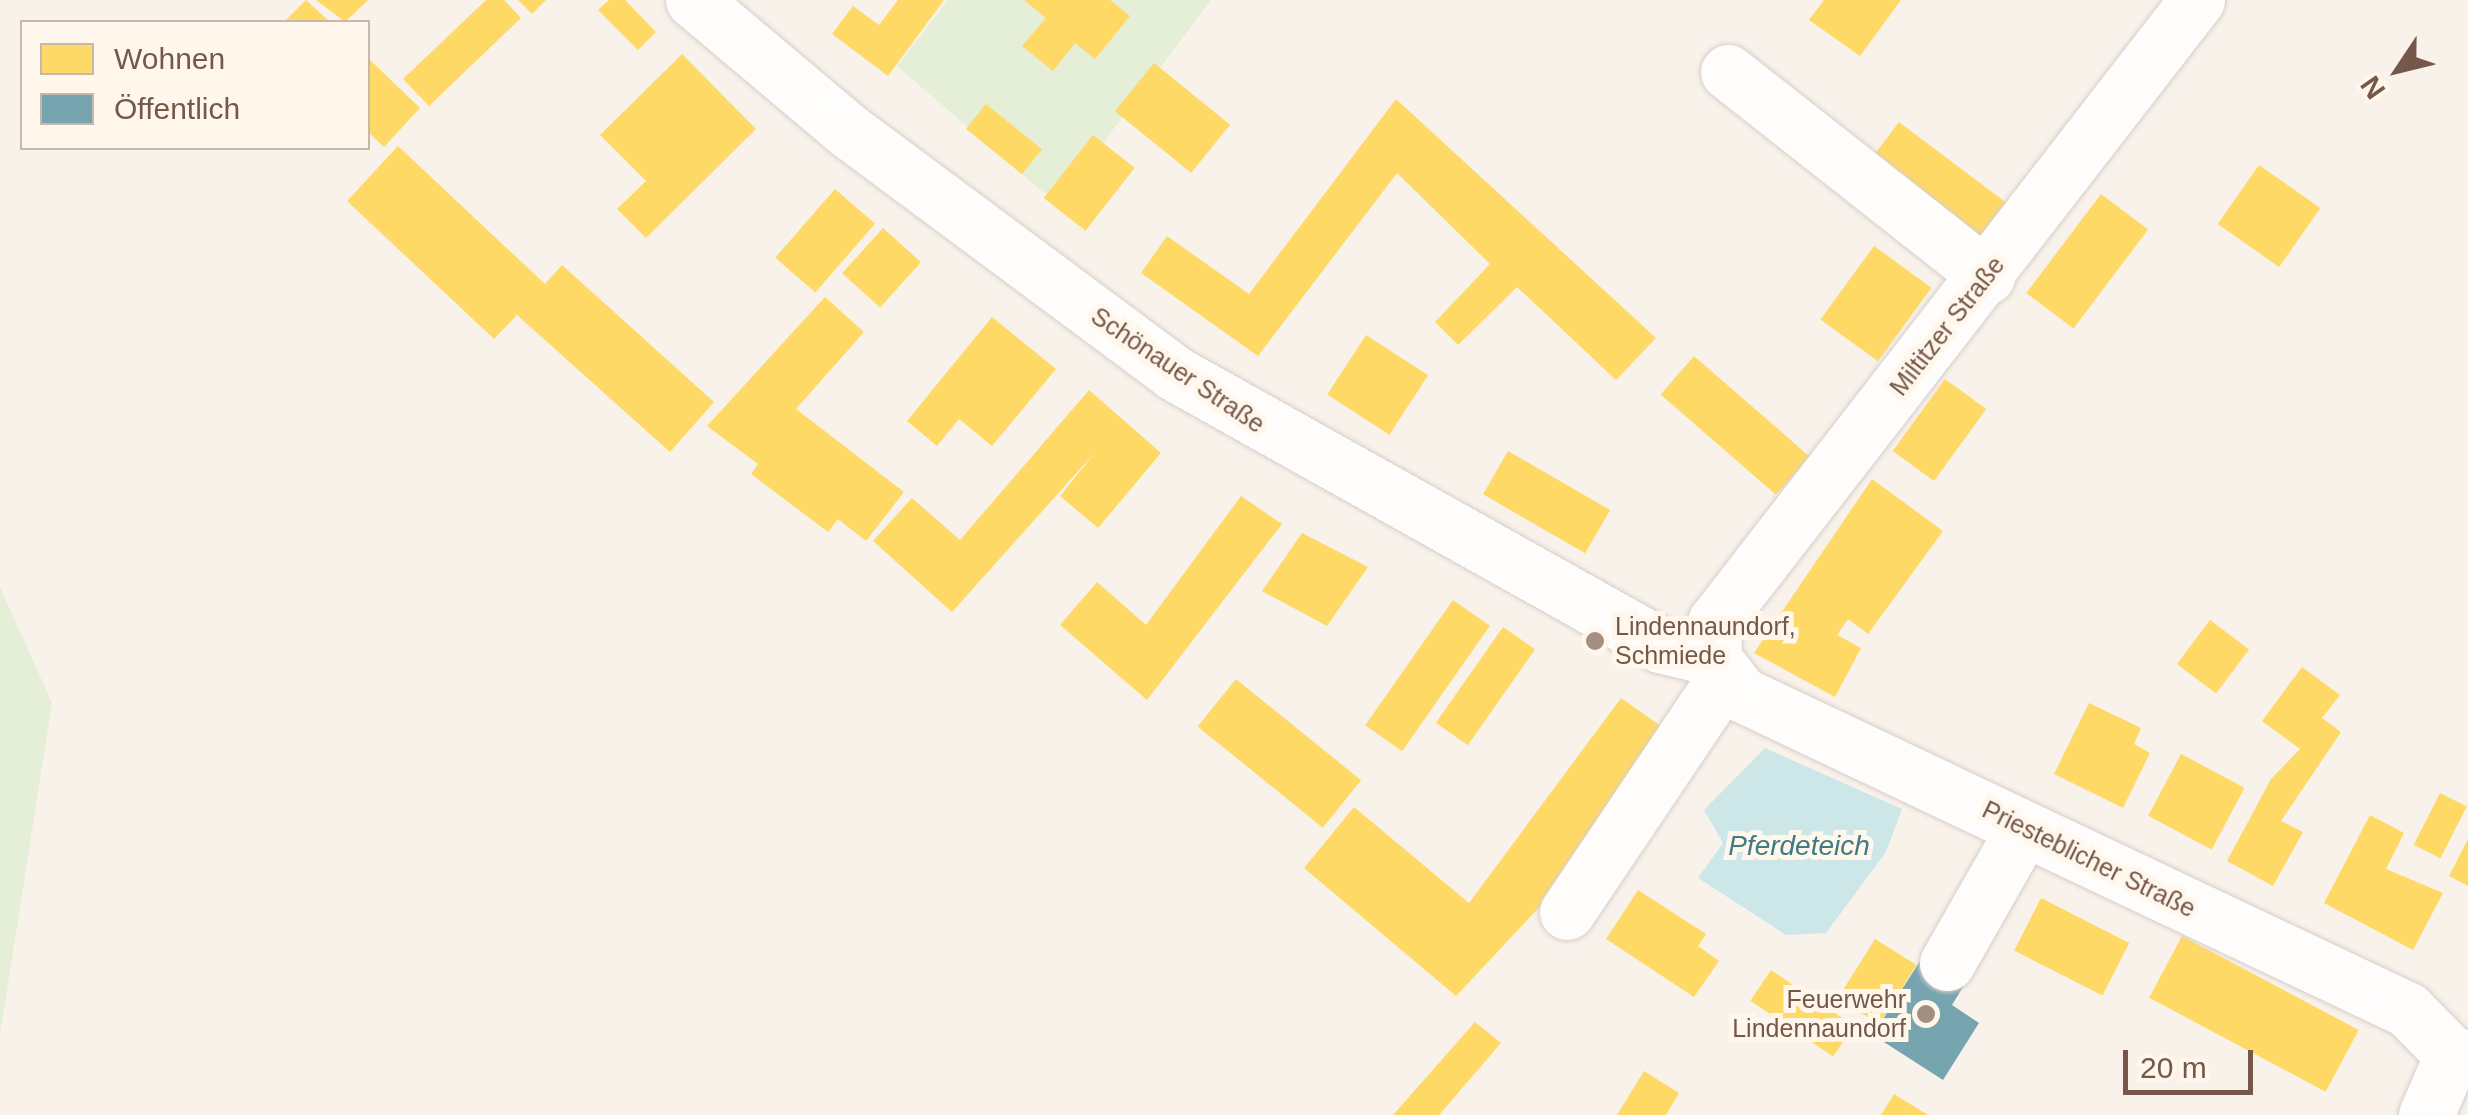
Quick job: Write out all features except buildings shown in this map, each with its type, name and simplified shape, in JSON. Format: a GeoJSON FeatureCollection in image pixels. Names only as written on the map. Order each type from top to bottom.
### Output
{"type":"FeatureCollection","features":[{"type":"Feature","properties":{"kind":"street","name":"Schönauer Straße"},"geometry":{"type":"LineString","coordinates":[[693,0],[846,130],[1174,373],[1660,645],[1719,668]]}},
{"type":"Feature","properties":{"kind":"street","name":"Miltitzer Straße"},"geometry":{"type":"LineString","coordinates":[[1719,668],[1715,622],[2198,0]]}},
{"type":"Feature","properties":{"kind":"street"},"geometry":{"type":"LineString","coordinates":[[1728,72],[1987,276]]}},
{"type":"Feature","properties":{"kind":"street","name":"Priesteblicher Straße"},"geometry":{"type":"LineString","coordinates":[[1719,668],[2024,828],[2408,1010],[2460,1056]]}},
{"type":"Feature","properties":{"kind":"street"},"geometry":{"type":"LineString","coordinates":[[1567,912],[1719,668]]}},
{"type":"Feature","properties":{"kind":"street"},"geometry":{"type":"LineString","coordinates":[[1947,962],[2024,828]]}},
{"type":"Feature","properties":{"kind":"street"},"geometry":{"type":"LineString","coordinates":[[2426,1115],[2460,1056]]}},
{"type":"Feature","properties":{"kind":"green space"},"geometry":{"type":"Polygon","coordinates":[[[948,0],[1211,0],[1057,204],[897,66],[948,0]]]}},
{"type":"Feature","properties":{"kind":"green space"},"geometry":{"type":"Polygon","coordinates":[[[0,587],[52,703],[0,1035],[0,587]]]}},
{"type":"Feature","properties":{"kind":"water","name":"Pferdeteich"},"geometry":{"type":"Polygon","coordinates":[[[1765,748],[1902,809],[1886,852],[1826,933],[1786,935],[1698,878],[1723,843],[1704,810],[1765,748]]]}},
{"type":"Feature","properties":{"kind":"place","name":"Lindennaundorf, Schmiede"},"geometry":{"type":"Point","coordinates":[1595,641]}},
{"type":"Feature","properties":{"kind":"place","name":"Feuerwehr Lindennaundorf"},"geometry":{"type":"Point","coordinates":[1926,1014]}}]}
